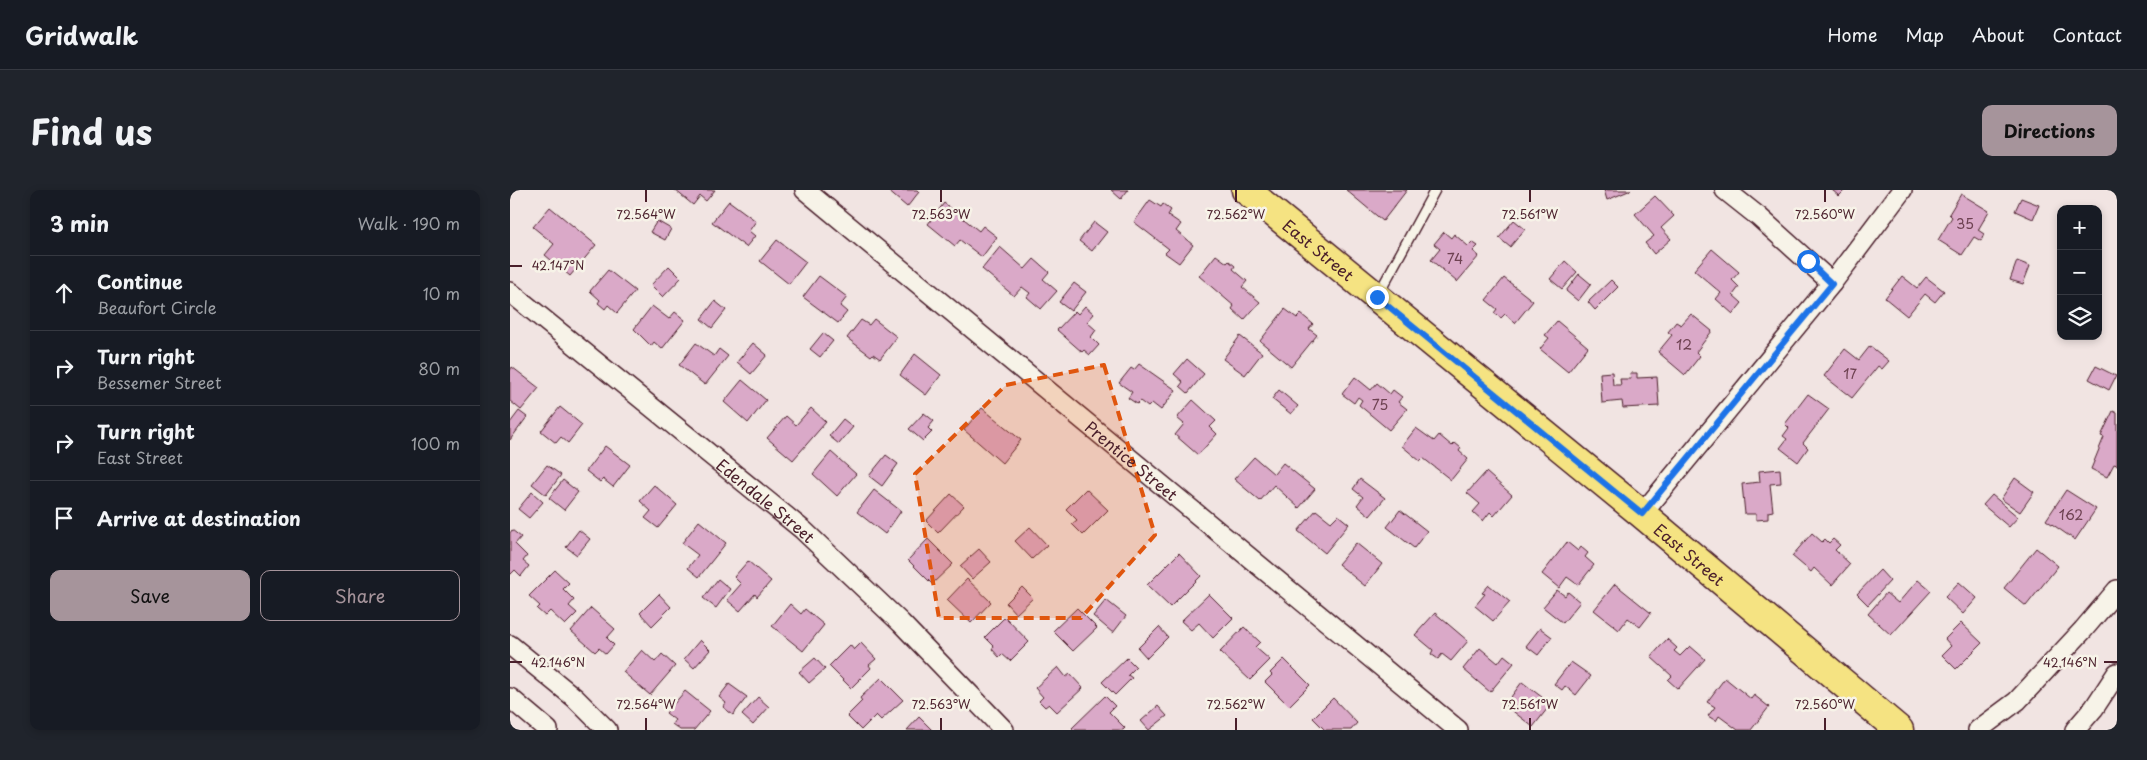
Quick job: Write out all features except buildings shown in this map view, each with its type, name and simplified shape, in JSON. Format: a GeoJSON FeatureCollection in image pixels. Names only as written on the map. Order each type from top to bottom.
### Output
{"type":"FeatureCollection","features":[{"type":"Feature","properties":{"kind":"main road","name":"East Street"},"geometry":{"type":"LineString","coordinates":[[1246,190],[1642,514],[1899,730]]}},
{"type":"Feature","properties":{"kind":"street","name":"Prentice Street"},"geometry":{"type":"LineString","coordinates":[[805,190],[1458,730]]}},
{"type":"Feature","properties":{"kind":"street"},"geometry":{"type":"LineString","coordinates":[[1725,190],[1759,217],[1832,284]]}},
{"type":"Feature","properties":{"kind":"street"},"geometry":{"type":"LineString","coordinates":[[1642,514],[1832,284],[1902,190]]}},
{"type":"Feature","properties":{"kind":"street","name":"Edendale Street"},"geometry":{"type":"LineString","coordinates":[[510,292],[802,530],[901,623],[1004,730]]}},
{"type":"Feature","properties":{"kind":"street"},"geometry":{"type":"LineString","coordinates":[[1978,730],[2017,701],[2083,630],[2117,590]]}},
{"type":"Feature","properties":{"kind":"street"},"geometry":{"type":"LineString","coordinates":[[510,645],[575,698],[607,730]]}},
{"type":"Feature","properties":{"kind":"street"},"geometry":{"type":"LineString","coordinates":[[2075,730],[2094,708],[2117,674]]}},
{"type":"Feature","properties":{"kind":"street"},"geometry":{"type":"LineString","coordinates":[[510,698],[548,730]]}},
{"type":"Feature","properties":{"kind":"lane"},"geometry":{"type":"LineString","coordinates":[[1377,297],[1435,190]]}},
{"type":"Feature","properties":{"kind":"highlighted area"},"geometry":{"type":"Polygon","coordinates":[[[1104,365],[1155,535],[1081,618],[939,618],[915,474],[1006,385],[1104,365]]]}},
{"type":"Feature","properties":{"kind":"route"},"geometry":{"type":"LineString","coordinates":[[1377,297],[1642,514],[1832,284],[1808,261]]}}]}
